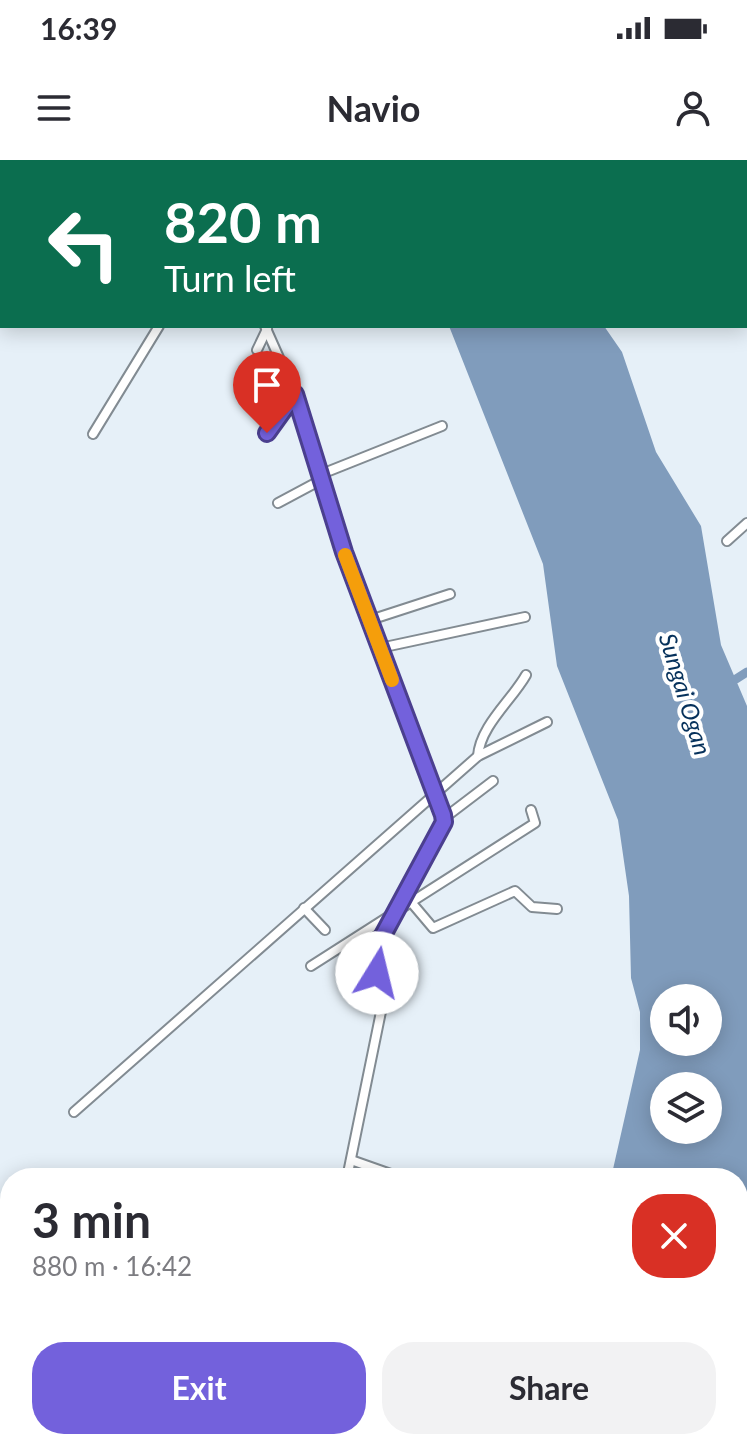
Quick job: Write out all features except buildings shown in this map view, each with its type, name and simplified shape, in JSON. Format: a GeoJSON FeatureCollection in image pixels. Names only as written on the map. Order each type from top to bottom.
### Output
{"type":"FeatureCollection","features":[{"type":"Feature","properties":{"kind":"street"},"geometry":{"type":"LineString","coordinates":[[93,434],[158,328]]}},
{"type":"Feature","properties":{"kind":"street"},"geometry":{"type":"LineString","coordinates":[[257,350],[266,328]]}},
{"type":"Feature","properties":{"kind":"street"},"geometry":{"type":"LineString","coordinates":[[266,328],[295,394],[320,478],[443,817]]}},
{"type":"Feature","properties":{"kind":"street"},"geometry":{"type":"LineString","coordinates":[[267,433],[295,394]]}},
{"type":"Feature","properties":{"kind":"street"},"geometry":{"type":"LineString","coordinates":[[278,503],[320,478],[442,426]]}},
{"type":"Feature","properties":{"kind":"street"},"geometry":{"type":"LineString","coordinates":[[727,541],[747,523]]}},
{"type":"Feature","properties":{"kind":"street"},"geometry":{"type":"LineString","coordinates":[[370,620],[450,594]]}},
{"type":"Feature","properties":{"kind":"street"},"geometry":{"type":"LineString","coordinates":[[380,648],[525,617]]}},
{"type":"Feature","properties":{"kind":"street"},"geometry":{"type":"LineString","coordinates":[[478,756],[479,745],[492,723],[526,675]]}},
{"type":"Feature","properties":{"kind":"street"},"geometry":{"type":"LineString","coordinates":[[74,1112],[305,910],[434,792],[478,756],[547,722]]}},
{"type":"Feature","properties":{"kind":"street"},"geometry":{"type":"LineString","coordinates":[[349,1168],[384,1002],[383,985],[373,955],[443,817],[493,781]]}},
{"type":"Feature","properties":{"kind":"street"},"geometry":{"type":"LineString","coordinates":[[311,966],[535,823],[531,810]]}},
{"type":"Feature","properties":{"kind":"street"},"geometry":{"type":"LineString","coordinates":[[411,902],[433,928],[515,891],[530,904],[557,909]]}},
{"type":"Feature","properties":{"kind":"street"},"geometry":{"type":"LineString","coordinates":[[305,910],[322,926]]}},
{"type":"Feature","properties":{"kind":"street"},"geometry":{"type":"LineString","coordinates":[[351,1160],[374,1168]]}},
{"type":"Feature","properties":{"kind":"water","name":"Sungai Ogan"},"geometry":{"type":"Polygon","coordinates":[[[450,328],[605,328],[622,352],[656,452],[701,526],[721,645],[747,706],[747,1168],[613,1168],[640,1050],[640,1012],[631,978],[629,896],[618,820],[557,666],[543,564],[450,328]]]}},
{"type":"Feature","properties":{"kind":"waterway"},"geometry":{"type":"LineString","coordinates":[[736,679],[747,672]]}},
{"type":"Feature","properties":{"kind":"slow traffic"},"geometry":{"type":"LineString","coordinates":[[345,555],[392,680]]}},
{"type":"Feature","properties":{"kind":"route"},"geometry":{"type":"LineString","coordinates":[[267,433],[295,394],[344,552],[443,815],[444,822],[375,950],[373,962],[377,973]]}}]}
